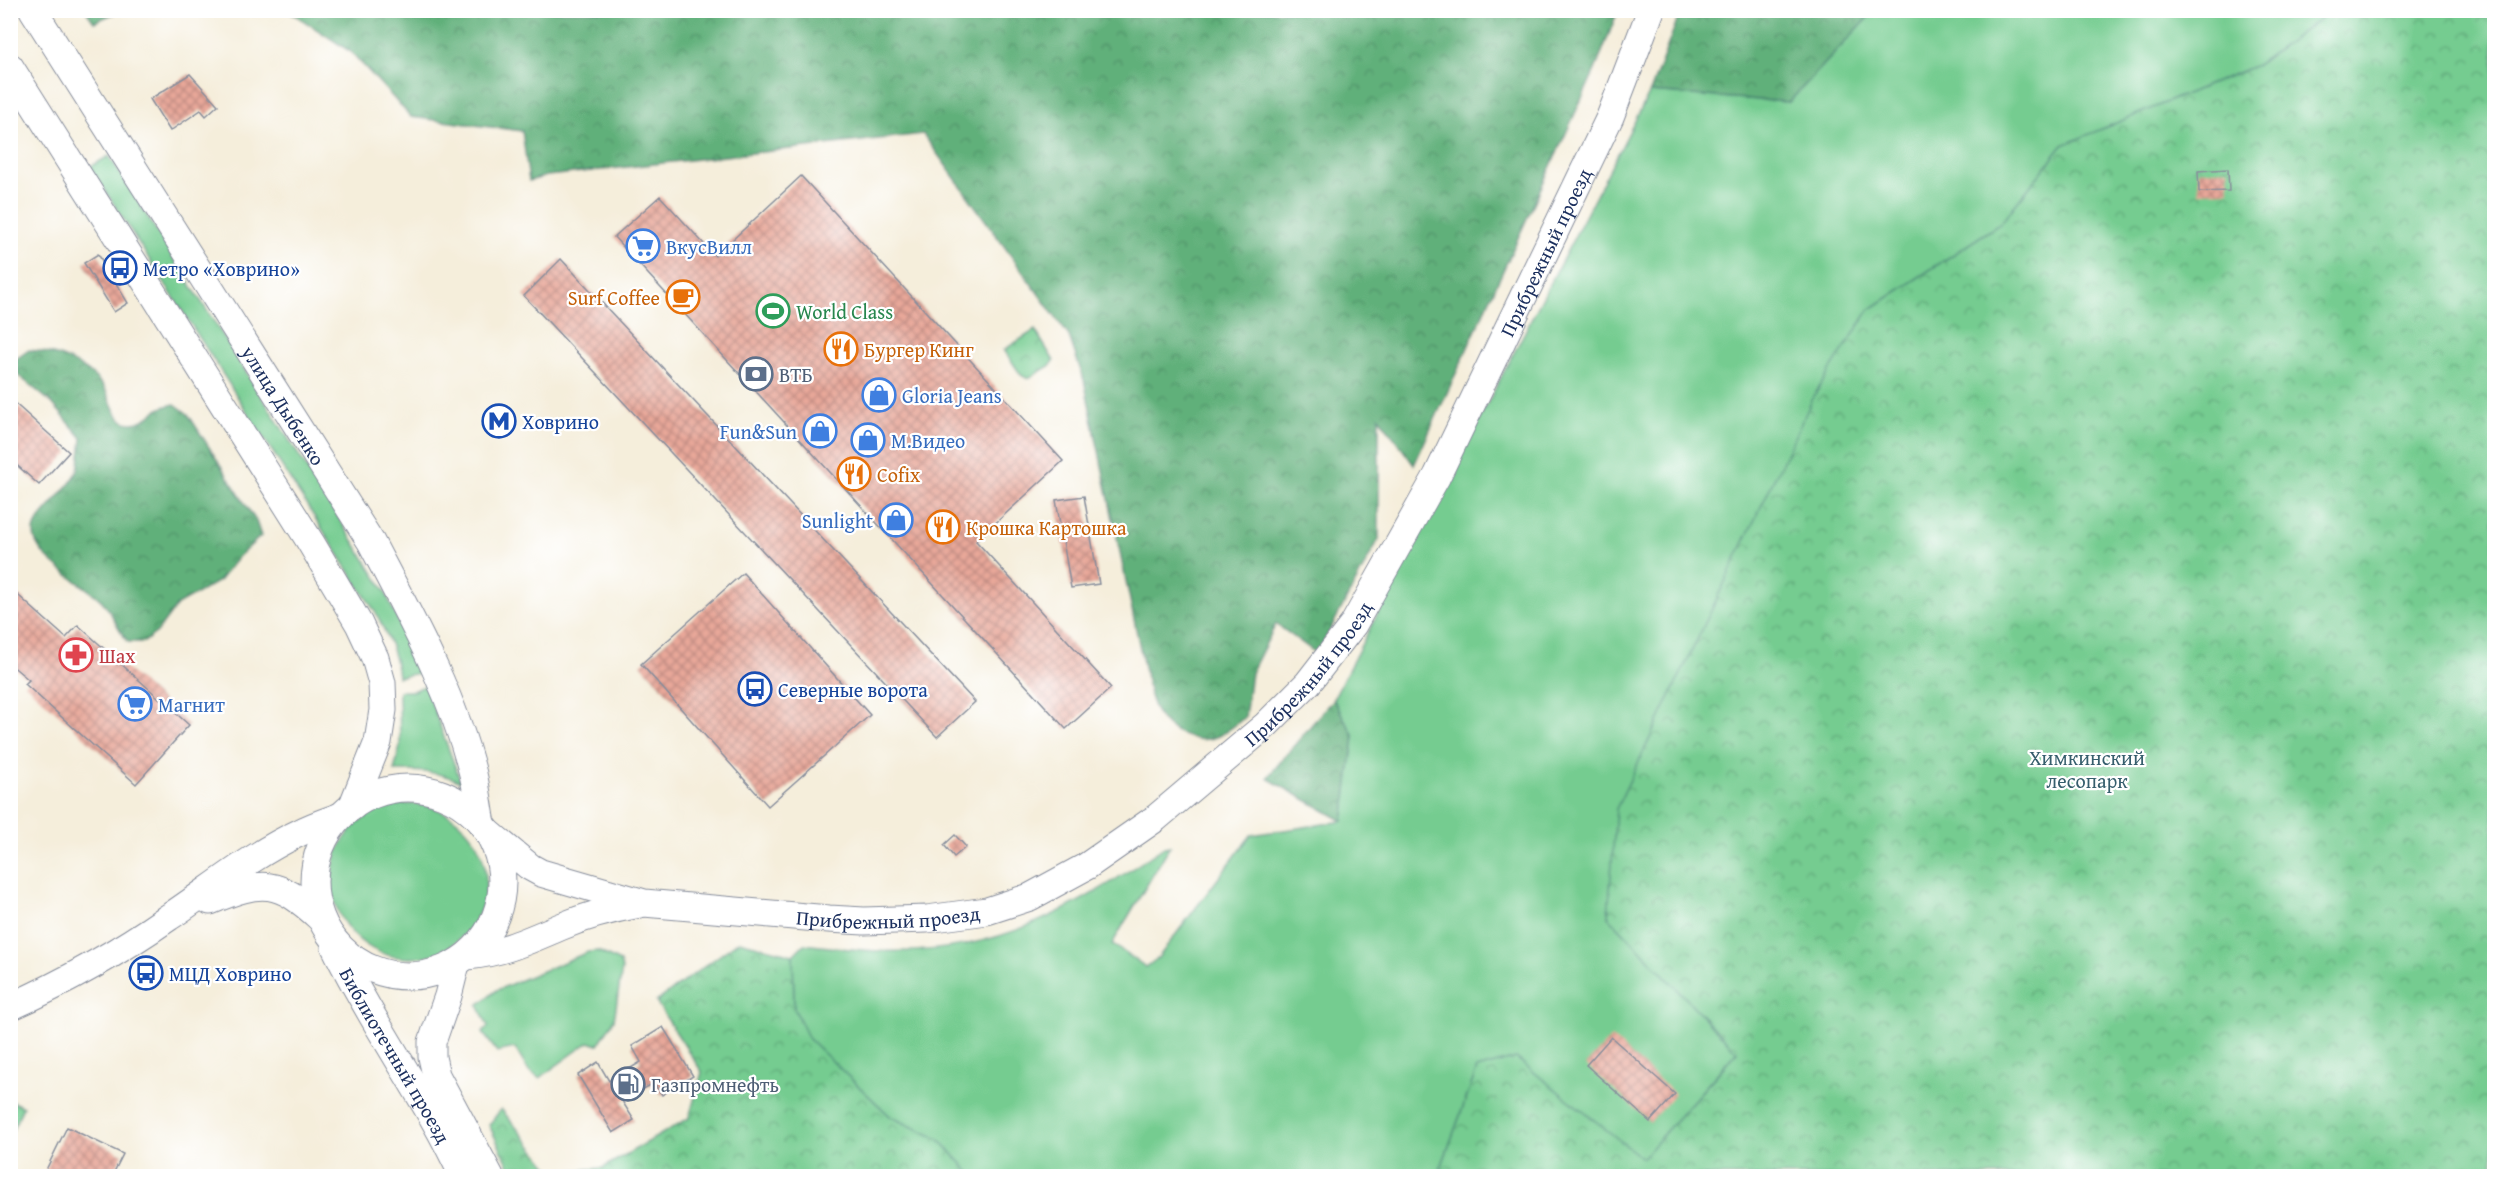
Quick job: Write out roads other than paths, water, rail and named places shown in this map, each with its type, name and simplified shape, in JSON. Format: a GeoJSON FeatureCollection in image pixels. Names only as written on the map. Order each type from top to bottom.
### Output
{"type":"FeatureCollection","features":[{"type":"Feature","properties":{"kind":"main road","name":"улица Дыбенко"},"geometry":{"type":"LineString","coordinates":[[33,10],[371,542],[410,616],[446,693],[473,774],[486,828]]}},
{"type":"Feature","properties":{"kind":"main road","name":"Прибрежный проезд"},"geometry":{"type":"LineString","coordinates":[[486,828],[530,867],[541,873],[644,903],[864,921],[927,919],[987,911],[1038,893],[1064,881],[1096,861],[1156,818],[1266,726],[1335,652],[1353,626],[1437,476],[1605,127],[1651,10]]}},
{"type":"Feature","properties":{"kind":"main road"},"geometry":{"type":"LineString","coordinates":[[10,67],[311,543],[359,624],[375,658],[382,683],[383,710],[380,732],[368,771],[347,811],[325,837],[315,864],[314,892],[325,927]]}},
{"type":"Feature","properties":{"kind":"main road"},"geometry":{"type":"LineString","coordinates":[[10,1007],[104,959],[170,917],[228,875],[297,833],[381,793],[396,789],[421,789],[444,795],[465,807],[486,828],[497,850],[502,869],[499,908],[492,926],[481,942],[461,960],[434,974],[410,977],[387,975],[364,966],[345,953],[301,901],[286,891],[260,886],[239,889],[170,917]]}},
{"type":"Feature","properties":{"kind":"main road","name":"Прибрежный проезд"},"geometry":{"type":"LineString","coordinates":[[461,960],[494,954],[591,916],[644,903]]}},
{"type":"Feature","properties":{"kind":"main road","name":"Библиотечный проезд"},"geometry":{"type":"LineString","coordinates":[[325,927],[356,990],[418,1089],[462,1176]]}},
{"type":"Feature","properties":{"kind":"main road","name":"Библиотечный проезд"},"geometry":{"type":"LineString","coordinates":[[461,960],[432,1042],[432,1057],[436,1075],[490,1176]]}},
{"type":"Feature","properties":{"kind":"place","name":"ВкусВилл"},"geometry":{"type":"Point","coordinates":[643,246]}},
{"type":"Feature","properties":{"kind":"place","name":"Метро «Ховрино»"},"geometry":{"type":"Point","coordinates":[120,268]}},
{"type":"Feature","properties":{"kind":"place","name":"Surf Coffee"},"geometry":{"type":"Point","coordinates":[683,297]}},
{"type":"Feature","properties":{"kind":"place","name":"World Class"},"geometry":{"type":"Point","coordinates":[773,311]}},
{"type":"Feature","properties":{"kind":"place","name":"Бургер Кинг"},"geometry":{"type":"Point","coordinates":[841,349]}},
{"type":"Feature","properties":{"kind":"place","name":"ВТБ"},"geometry":{"type":"Point","coordinates":[756,374]}},
{"type":"Feature","properties":{"kind":"place","name":"Gloria Jeans"},"geometry":{"type":"Point","coordinates":[879,395]}},
{"type":"Feature","properties":{"kind":"place","name":"Ховрино"},"geometry":{"type":"Point","coordinates":[499,421]}},
{"type":"Feature","properties":{"kind":"place","name":"Fun&Sun"},"geometry":{"type":"Point","coordinates":[820,431]}},
{"type":"Feature","properties":{"kind":"place","name":"М.Видео"},"geometry":{"type":"Point","coordinates":[868,440]}},
{"type":"Feature","properties":{"kind":"place","name":"Cofix"},"geometry":{"type":"Point","coordinates":[854,474]}},
{"type":"Feature","properties":{"kind":"place","name":"Sunlight"},"geometry":{"type":"Point","coordinates":[896,520]}},
{"type":"Feature","properties":{"kind":"place","name":"Крошка Картошка"},"geometry":{"type":"Point","coordinates":[943,527]}},
{"type":"Feature","properties":{"kind":"place","name":"Шах"},"geometry":{"type":"Point","coordinates":[76,655]}},
{"type":"Feature","properties":{"kind":"place","name":"Северные ворота"},"geometry":{"type":"Point","coordinates":[755,689]}},
{"type":"Feature","properties":{"kind":"place","name":"Магнит"},"geometry":{"type":"Point","coordinates":[135,704]}},
{"type":"Feature","properties":{"kind":"place","name":"МЦД Ховрино"},"geometry":{"type":"Point","coordinates":[146,973]}},
{"type":"Feature","properties":{"kind":"place","name":"Газпромнефть"},"geometry":{"type":"Point","coordinates":[628,1084]}},
{"type":"Feature","properties":{"kind":"park label","name":"Химкинский лесопарк"},"geometry":{"type":"Point","coordinates":[2087,768]}}]}
